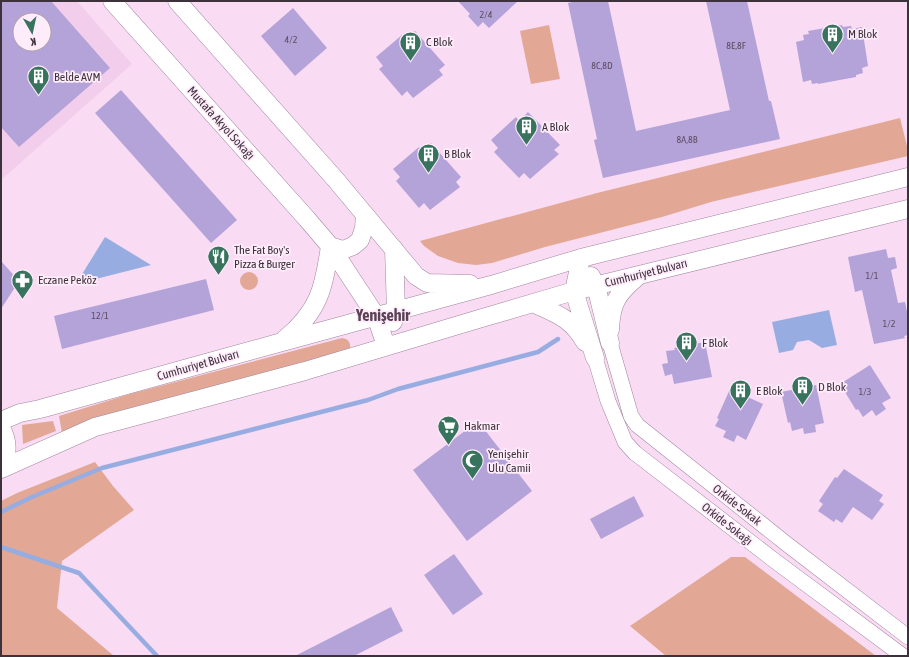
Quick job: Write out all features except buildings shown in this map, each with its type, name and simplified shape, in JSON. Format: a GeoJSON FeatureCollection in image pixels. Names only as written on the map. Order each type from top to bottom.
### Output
{"type":"FeatureCollection","features":[{"type":"Feature","properties":{"kind":"street","name":"Mustafa Akyol Sokağı"},"geometry":{"type":"LineString","coordinates":[[112,1],[330,246],[376,316],[386,346]]}},
{"type":"Feature","properties":{"kind":"street"},"geometry":{"type":"LineString","coordinates":[[177,1],[365,215],[416,276],[427,283],[491,285]]}},
{"type":"Feature","properties":{"kind":"street","name":"Cumhuriyet Bulvarı"},"geometry":{"type":"LineString","coordinates":[[1,421],[20,413],[40,409],[491,285],[581,258],[908,177]]}},
{"type":"Feature","properties":{"kind":"street","name":"Cumhuriyet Bulvarı"},"geometry":{"type":"LineString","coordinates":[[1,468],[94,427],[305,371],[574,291],[908,209]]}},
{"type":"Feature","properties":{"kind":"street"},"geometry":{"type":"LineString","coordinates":[[282,342],[297,329],[314,307],[325,278],[330,246],[343,250],[353,246],[360,240],[364,228],[365,215]]}},
{"type":"Feature","properties":{"kind":"street"},"geometry":{"type":"LineString","coordinates":[[386,346],[396,311],[394,249]]}},
{"type":"Feature","properties":{"kind":"street"},"geometry":{"type":"LineString","coordinates":[[581,258],[596,286],[610,342]]}},
{"type":"Feature","properties":{"kind":"street"},"geometry":{"type":"LineString","coordinates":[[581,258],[574,291],[595,358]]}},
{"type":"Feature","properties":{"kind":"street"},"geometry":{"type":"LineString","coordinates":[[610,342],[611,323],[616,298],[621,291],[638,275]]}},
{"type":"Feature","properties":{"kind":"street"},"geometry":{"type":"LineString","coordinates":[[533,303],[568,320],[577,329],[595,358]]}},
{"type":"Feature","properties":{"kind":"street","name":"Orkide Sokak"},"geometry":{"type":"LineString","coordinates":[[610,342],[632,416],[637,425],[788,545],[908,637]]}},
{"type":"Feature","properties":{"kind":"street","name":"Orkide Sokağı"},"geometry":{"type":"LineString","coordinates":[[595,358],[608,401],[625,442],[635,453],[775,561],[903,656]]}},
{"type":"Feature","properties":{"kind":"street","name":"Cumhuriyet Bulvarı"},"geometry":{"type":"LineString","coordinates":[[1,428],[6,439],[7,449],[4,464],[1,468]]}},
{"type":"Feature","properties":{"kind":"shaded area","name":"Belde AVM"},"geometry":{"type":"Polygon","coordinates":[[[1,1],[77,1],[132,64],[1,180],[1,1]]]}},
{"type":"Feature","properties":{"kind":"shaded area"},"geometry":{"type":"Polygon","coordinates":[[[549,25],[560,79],[531,84],[520,31],[549,25]]]}},
{"type":"Feature","properties":{"kind":"shaded area"},"geometry":{"type":"Polygon","coordinates":[[[900,118],[908,150],[908,156],[711,202],[662,217],[545,247],[492,263],[476,265],[458,263],[438,256],[424,246],[420,241],[597,193],[900,118]]]}},
{"type":"Feature","properties":{"kind":"shaded area"},"geometry":{"type":"Polygon","coordinates":[[[249,272],[255,275],[258,281],[255,287],[249,290],[243,287],[240,281],[243,275],[249,272]]]}},
{"type":"Feature","properties":{"kind":"shaded area"},"geometry":{"type":"Polygon","coordinates":[[[342,338],[349,342],[350,350],[62,433],[59,416],[130,394],[342,338]]]}},
{"type":"Feature","properties":{"kind":"shaded area"},"geometry":{"type":"Polygon","coordinates":[[[53,421],[56,431],[23,444],[22,425],[53,421]]]}},
{"type":"Feature","properties":{"kind":"shaded area"},"geometry":{"type":"Polygon","coordinates":[[[95,462],[134,510],[62,561],[57,608],[114,656],[1,656],[1,501],[17,493],[95,462]]]}},
{"type":"Feature","properties":{"kind":"shaded area"},"geometry":{"type":"Polygon","coordinates":[[[731,557],[745,557],[876,656],[666,656],[630,626],[731,557]]]}},
{"type":"Feature","properties":{"kind":"water"},"geometry":{"type":"Polygon","coordinates":[[[105,237],[151,265],[76,284],[105,237]]]}},
{"type":"Feature","properties":{"kind":"water"},"geometry":{"type":"Polygon","coordinates":[[[829,310],[837,345],[822,348],[809,340],[797,342],[793,350],[779,353],[772,322],[829,310]]]}},
{"type":"Feature","properties":{"kind":"waterway"},"geometry":{"type":"LineString","coordinates":[[1,512],[32,497],[102,468],[368,400],[398,389],[538,352],[558,339]]}},
{"type":"Feature","properties":{"kind":"waterway"},"geometry":{"type":"LineString","coordinates":[[1,547],[79,573],[157,656]]}},
{"type":"Feature","properties":{"kind":"place","name":"M Blok"},"geometry":{"type":"Point","coordinates":[832,54]}},
{"type":"Feature","properties":{"kind":"place","name":"C Blok"},"geometry":{"type":"Point","coordinates":[411,62]}},
{"type":"Feature","properties":{"kind":"place","name":"Belde AVM"},"geometry":{"type":"Point","coordinates":[38,96]}},
{"type":"Feature","properties":{"kind":"place","name":"A Blok"},"geometry":{"type":"Point","coordinates":[527,146]}},
{"type":"Feature","properties":{"kind":"place","name":"B Blok"},"geometry":{"type":"Point","coordinates":[428,174]}},
{"type":"Feature","properties":{"kind":"place","name":"The Fat Boy's Pizza & Burger"},"geometry":{"type":"Point","coordinates":[218,276]}},
{"type":"Feature","properties":{"kind":"place","name":"Eczane Peköz"},"geometry":{"type":"Point","coordinates":[23,300]}},
{"type":"Feature","properties":{"kind":"place","name":"F Blok"},"geometry":{"type":"Point","coordinates":[687,362]}},
{"type":"Feature","properties":{"kind":"place","name":"D Blok"},"geometry":{"type":"Point","coordinates":[803,406]}},
{"type":"Feature","properties":{"kind":"place","name":"E Blok"},"geometry":{"type":"Point","coordinates":[740,410]}},
{"type":"Feature","properties":{"kind":"place","name":"Hakmar"},"geometry":{"type":"Point","coordinates":[448,446]}},
{"type":"Feature","properties":{"kind":"place","name":"Yenişehir Ulu Camii"},"geometry":{"type":"Point","coordinates":[472,480]}},
{"type":"Feature","properties":{"kind":"district","name":"Yenişehir"},"geometry":{"type":"Point","coordinates":[383,315]}}]}
